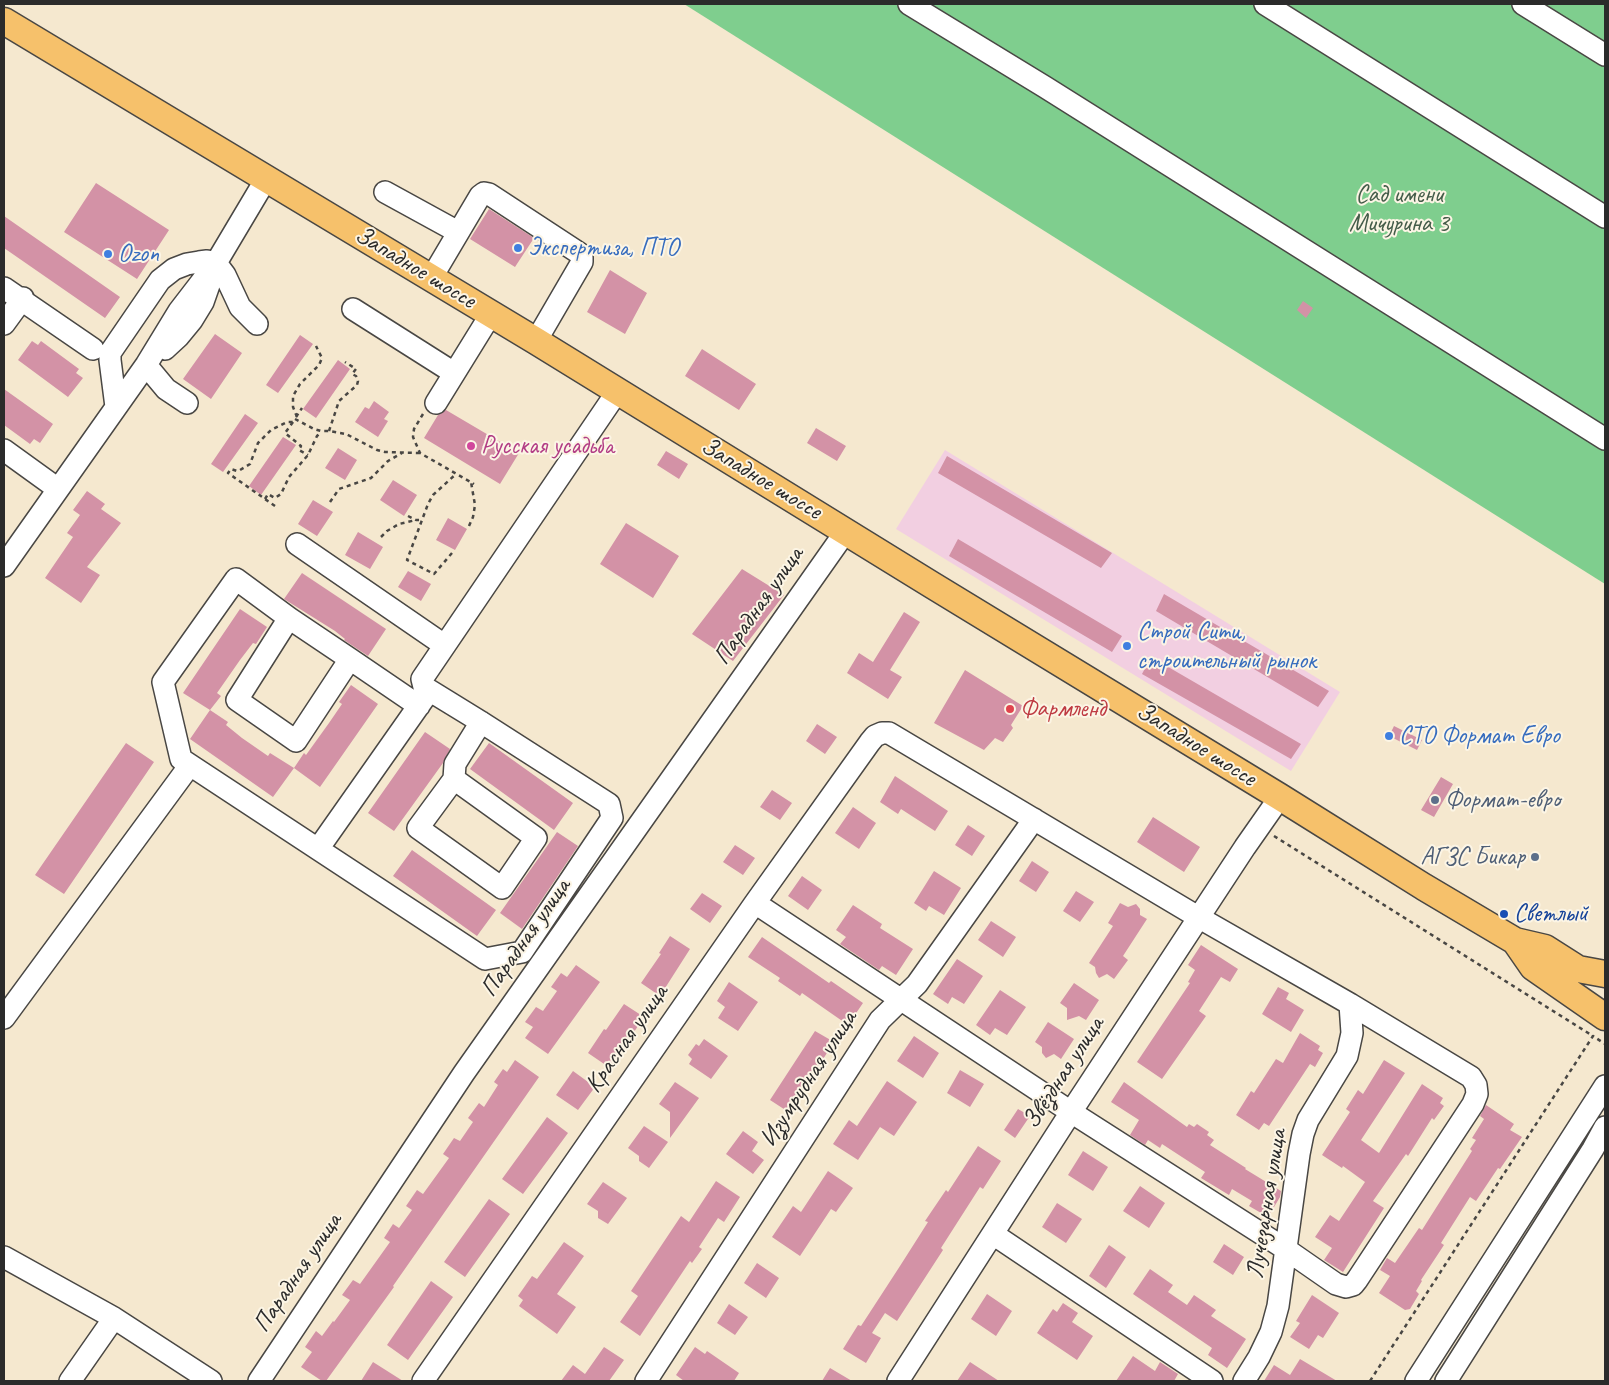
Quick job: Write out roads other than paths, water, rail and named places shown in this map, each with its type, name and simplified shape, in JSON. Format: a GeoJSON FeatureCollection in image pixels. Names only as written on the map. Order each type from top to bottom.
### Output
{"type":"FeatureCollection","features":[{"type":"Feature","properties":{"kind":"main road","name":"Западное шоссе"},"geometry":{"type":"LineString","coordinates":[[4,21],[432,277],[846,531],[932,586],[1280,796],[1424,887],[1515,941],[1545,948],[1578,969]]}},
{"type":"Feature","properties":{"kind":"main road","name":"Западное шоссе"},"geometry":{"type":"LineString","coordinates":[[1515,941],[1533,967],[1601,1023]]}},
{"type":"Feature","properties":{"kind":"main road"},"geometry":{"type":"LineString","coordinates":[[1578,969],[1605,974]]}},
{"type":"Feature","properties":{"kind":"street"},"geometry":{"type":"LineString","coordinates":[[909,4],[1045,87],[1605,439]]}},
{"type":"Feature","properties":{"kind":"street"},"geometry":{"type":"LineString","coordinates":[[1265,4],[1605,217]]}},
{"type":"Feature","properties":{"kind":"street"},"geometry":{"type":"LineString","coordinates":[[1523,4],[1605,55]]}},
{"type":"Feature","properties":{"kind":"street"},"geometry":{"type":"LineString","coordinates":[[4,566],[146,365],[178,337],[192,320],[203,302],[216,263],[266,179]]}},
{"type":"Feature","properties":{"kind":"street"},"geometry":{"type":"LineString","coordinates":[[385,192],[458,232]]}},
{"type":"Feature","properties":{"kind":"street"},"geometry":{"type":"LineString","coordinates":[[432,277],[480,196],[486,193],[581,255],[582,262],[536,341]]}},
{"type":"Feature","properties":{"kind":"street"},"geometry":{"type":"LineString","coordinates":[[116,407],[110,353],[160,280],[174,269],[199,262],[216,263],[225,275],[240,307],[257,324]]}},
{"type":"Feature","properties":{"kind":"street"},"geometry":{"type":"LineString","coordinates":[[4,324],[16,295],[93,349]]}},
{"type":"Feature","properties":{"kind":"street"},"geometry":{"type":"LineString","coordinates":[[353,309],[454,373]]}},
{"type":"Feature","properties":{"kind":"street"},"geometry":{"type":"LineString","coordinates":[[436,403],[491,314]]}},
{"type":"Feature","properties":{"kind":"street"},"geometry":{"type":"LineString","coordinates":[[146,365],[166,389],[188,403]]}},
{"type":"Feature","properties":{"kind":"street"},"geometry":{"type":"LineString","coordinates":[[318,849],[424,698],[422,679],[444,645],[618,392]]}},
{"type":"Feature","properties":{"kind":"street"},"geometry":{"type":"LineString","coordinates":[[4,450],[58,489]]}},
{"type":"Feature","properties":{"kind":"street","name":"Парадная улица"},"geometry":{"type":"LineString","coordinates":[[259,1381],[464,1073],[846,531]]}},
{"type":"Feature","properties":{"kind":"street"},"geometry":{"type":"LineString","coordinates":[[297,544],[444,645]]}},
{"type":"Feature","properties":{"kind":"street"},"geometry":{"type":"LineString","coordinates":[[236,579],[350,659],[424,698],[481,722],[609,804],[612,818],[522,952],[485,959],[181,759],[163,682],[236,579]]}},
{"type":"Feature","properties":{"kind":"street"},"geometry":{"type":"LineString","coordinates":[[289,618],[237,700],[296,741],[350,659]]}},
{"type":"Feature","properties":{"kind":"street"},"geometry":{"type":"LineString","coordinates":[[454,779],[536,838],[502,888],[418,828],[454,779],[455,764],[481,722]]}},
{"type":"Feature","properties":{"kind":"street","name":"Красная улица"},"geometry":{"type":"LineString","coordinates":[[423,1381],[755,903],[876,736],[882,733],[889,733],[896,736],[1034,819]]}},
{"type":"Feature","properties":{"kind":"street"},"geometry":{"type":"LineString","coordinates":[[4,1018],[190,765]]}},
{"type":"Feature","properties":{"kind":"street","name":"Звёздная улица"},"geometry":{"type":"LineString","coordinates":[[906,1378],[992,1234],[1198,917],[1280,796]]}},
{"type":"Feature","properties":{"kind":"street"},"geometry":{"type":"LineString","coordinates":[[755,903],[1071,1112],[1287,1250],[1336,1284],[1346,1287],[1353,1285],[1473,1104],[1477,1094],[1476,1085],[1471,1077],[1034,819]]}},
{"type":"Feature","properties":{"kind":"street","name":"Изумрудная улица"},"geometry":{"type":"LineString","coordinates":[[646,1381],[880,1020],[917,984],[1034,819]]}},
{"type":"Feature","properties":{"kind":"street","name":"Западное шоссе"},"geometry":{"type":"LineString","coordinates":[[1578,969],[1605,986]]}},
{"type":"Feature","properties":{"kind":"street","name":"Лучезарная улица"},"geometry":{"type":"LineString","coordinates":[[1244,1381],[1259,1357],[1271,1332],[1278,1306],[1303,1134],[1308,1120],[1347,1056],[1352,1033],[1350,1004]]}},
{"type":"Feature","properties":{"kind":"street"},"geometry":{"type":"LineString","coordinates":[[1416,1381],[1605,1086]]}},
{"type":"Feature","properties":{"kind":"street"},"geometry":{"type":"LineString","coordinates":[[1446,1381],[1605,1127]]}},
{"type":"Feature","properties":{"kind":"street"},"geometry":{"type":"LineString","coordinates":[[992,1234],[1212,1381]]}},
{"type":"Feature","properties":{"kind":"street"},"geometry":{"type":"LineString","coordinates":[[4,1257],[114,1318],[212,1381]]}},
{"type":"Feature","properties":{"kind":"street"},"geometry":{"type":"LineString","coordinates":[[70,1381],[114,1318]]}},
{"type":"Feature","properties":{"kind":"place","name":"Экспертиза, ПТО"},"geometry":{"type":"Point","coordinates":[518,248]}},
{"type":"Feature","properties":{"kind":"place","name":"Ozon"},"geometry":{"type":"Point","coordinates":[108,254]}},
{"type":"Feature","properties":{"kind":"place","name":"Русская усадьба"},"geometry":{"type":"Point","coordinates":[471,446]}},
{"type":"Feature","properties":{"kind":"place","name":"Строй Сити, строительный рынок"},"geometry":{"type":"Point","coordinates":[1127,646]}},
{"type":"Feature","properties":{"kind":"place","name":"Фармленд"},"geometry":{"type":"Point","coordinates":[1010,709]}},
{"type":"Feature","properties":{"kind":"place","name":"СТО Формат Евро"},"geometry":{"type":"Point","coordinates":[1389,736]}},
{"type":"Feature","properties":{"kind":"place","name":"Формат-евро"},"geometry":{"type":"Point","coordinates":[1435,800]}},
{"type":"Feature","properties":{"kind":"place","name":"АГЗС Бикар"},"geometry":{"type":"Point","coordinates":[1535,857]}},
{"type":"Feature","properties":{"kind":"place","name":"Светлый"},"geometry":{"type":"Point","coordinates":[1504,914]}},
{"type":"Feature","properties":{"kind":"park label","name":"Сад имени Мичурина 3"},"geometry":{"type":"Point","coordinates":[1399,210]}}]}
